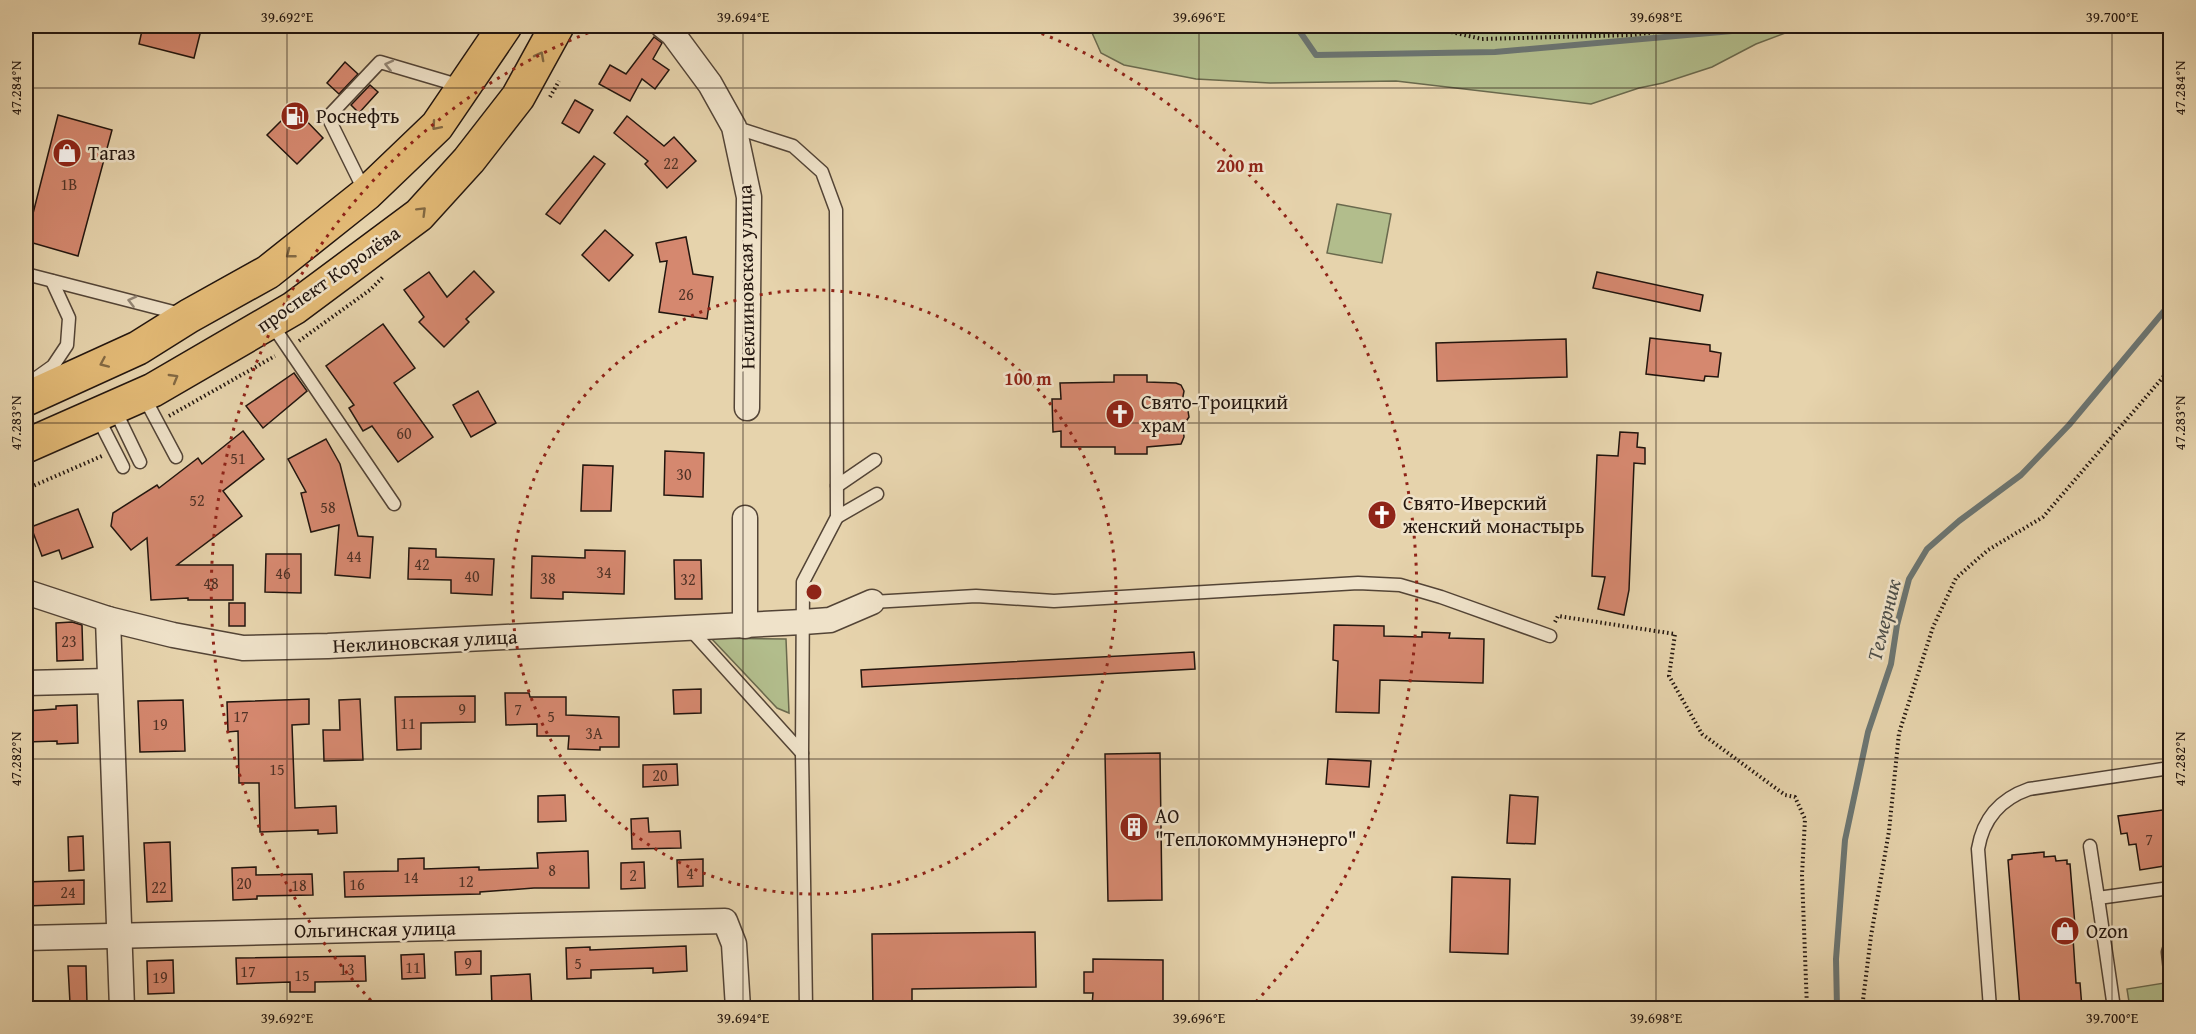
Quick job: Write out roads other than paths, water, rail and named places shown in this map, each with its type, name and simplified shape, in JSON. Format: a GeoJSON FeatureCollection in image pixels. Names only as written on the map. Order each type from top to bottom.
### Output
{"type":"FeatureCollection","features":[{"type":"Feature","properties":{"kind":"main road","name":"проспект Королёва"},"geometry":{"type":"LineString","coordinates":[[26,399],[138,348],[189,316],[268,272],[366,194],[437,126],[505,26]]}},
{"type":"Feature","properties":{"kind":"main road","name":"проспект Королёва"},"geometry":{"type":"LineString","coordinates":[[26,446],[117,405],[294,308],[419,215],[469,160],[518,97],[556,26]]}},
{"type":"Feature","properties":{"kind":"street","name":"Неклиновская улица"},"geometry":{"type":"LineString","coordinates":[[663,26],[673,34],[710,84],[734,127],[749,197],[747,408]]}},
{"type":"Feature","properties":{"kind":"street"},"geometry":{"type":"LineString","coordinates":[[744,626],[745,518]]}},
{"type":"Feature","properties":{"kind":"street","name":"Неклиновская улица"},"geometry":{"type":"LineString","coordinates":[[26,592],[108,619],[173,636],[243,648],[328,646],[803,622],[830,620],[872,602]]}},
{"type":"Feature","properties":{"kind":"street"},"geometry":{"type":"LineString","coordinates":[[108,619],[122,1008]]}},
{"type":"Feature","properties":{"kind":"street"},"geometry":{"type":"LineString","coordinates":[[26,683],[109,681]]}},
{"type":"Feature","properties":{"kind":"street","name":"Ольгинская улица"},"geometry":{"type":"LineString","coordinates":[[26,938],[725,921],[734,944],[738,1008]]}},
{"type":"Feature","properties":{"kind":"lane"},"geometry":{"type":"LineString","coordinates":[[366,194],[328,117],[380,62],[465,87]]}},
{"type":"Feature","properties":{"kind":"lane"},"geometry":{"type":"LineString","coordinates":[[734,127],[793,146],[822,172],[836,210],[837,517],[803,582],[802,753],[806,1008]]}},
{"type":"Feature","properties":{"kind":"lane"},"geometry":{"type":"LineString","coordinates":[[26,274],[189,316]]}},
{"type":"Feature","properties":{"kind":"lane"},"geometry":{"type":"LineString","coordinates":[[26,386],[53,366],[67,345],[69,318],[52,281]]}},
{"type":"Feature","properties":{"kind":"lane"},"geometry":{"type":"LineString","coordinates":[[270,322],[394,504]]}},
{"type":"Feature","properties":{"kind":"lane"},"geometry":{"type":"LineString","coordinates":[[117,405],[176,457]]}},
{"type":"Feature","properties":{"kind":"lane"},"geometry":{"type":"LineString","coordinates":[[117,405],[140,462]]}},
{"type":"Feature","properties":{"kind":"lane"},"geometry":{"type":"LineString","coordinates":[[117,405],[123,468]]}},
{"type":"Feature","properties":{"kind":"lane"},"geometry":{"type":"LineString","coordinates":[[837,486],[874,460]]}},
{"type":"Feature","properties":{"kind":"lane"},"geometry":{"type":"LineString","coordinates":[[837,517],[877,494]]}},
{"type":"Feature","properties":{"kind":"lane"},"geometry":{"type":"LineString","coordinates":[[872,602],[976,596],[1054,601],[1358,583],[1400,585],[1441,597],[1550,636]]}},
{"type":"Feature","properties":{"kind":"lane"},"geometry":{"type":"LineString","coordinates":[[689,628],[802,753]]}},
{"type":"Feature","properties":{"kind":"lane"},"geometry":{"type":"LineString","coordinates":[[1990,1008],[1978,849],[1985,824],[1992,813],[2008,798],[2029,789],[2170,768]]}},
{"type":"Feature","properties":{"kind":"lane"},"geometry":{"type":"LineString","coordinates":[[2090,846],[2114,1008]]}},
{"type":"Feature","properties":{"kind":"lane"},"geometry":{"type":"LineString","coordinates":[[2098,898],[2170,888]]}},
{"type":"Feature","properties":{"kind":"lane"},"geometry":{"type":"LineString","coordinates":[[2170,946],[2168,952],[2170,972]]}},
{"type":"Feature","properties":{"kind":"waterway","name":"Темерник"},"geometry":{"type":"LineString","coordinates":[[1296,26],[1316,55],[1495,52],[1732,31],[1746,26]]}},
{"type":"Feature","properties":{"kind":"waterway","name":"Темерник"},"geometry":{"type":"LineString","coordinates":[[1837,1008],[1836,959],[1845,840],[1868,732],[1891,664],[1897,625],[1909,579],[1927,549],[1959,521],[2021,475],[2069,425],[2170,304]]}},
{"type":"Feature","properties":{"kind":"place","name":"Роснефть"},"geometry":{"type":"Point","coordinates":[295,116]}},
{"type":"Feature","properties":{"kind":"place","name":"Тагаз"},"geometry":{"type":"Point","coordinates":[67,153]}},
{"type":"Feature","properties":{"kind":"place","name":"Свято-Троицкий храм"},"geometry":{"type":"Point","coordinates":[1120,414]}},
{"type":"Feature","properties":{"kind":"place","name":"Свято-Иверский женский монастырь"},"geometry":{"type":"Point","coordinates":[1382,515]}},
{"type":"Feature","properties":{"kind":"place","name":"АО \"Теплокоммунэнерго\""},"geometry":{"type":"Point","coordinates":[1134,827]}},
{"type":"Feature","properties":{"kind":"place","name":"Ozon"},"geometry":{"type":"Point","coordinates":[2065,931]}}]}
